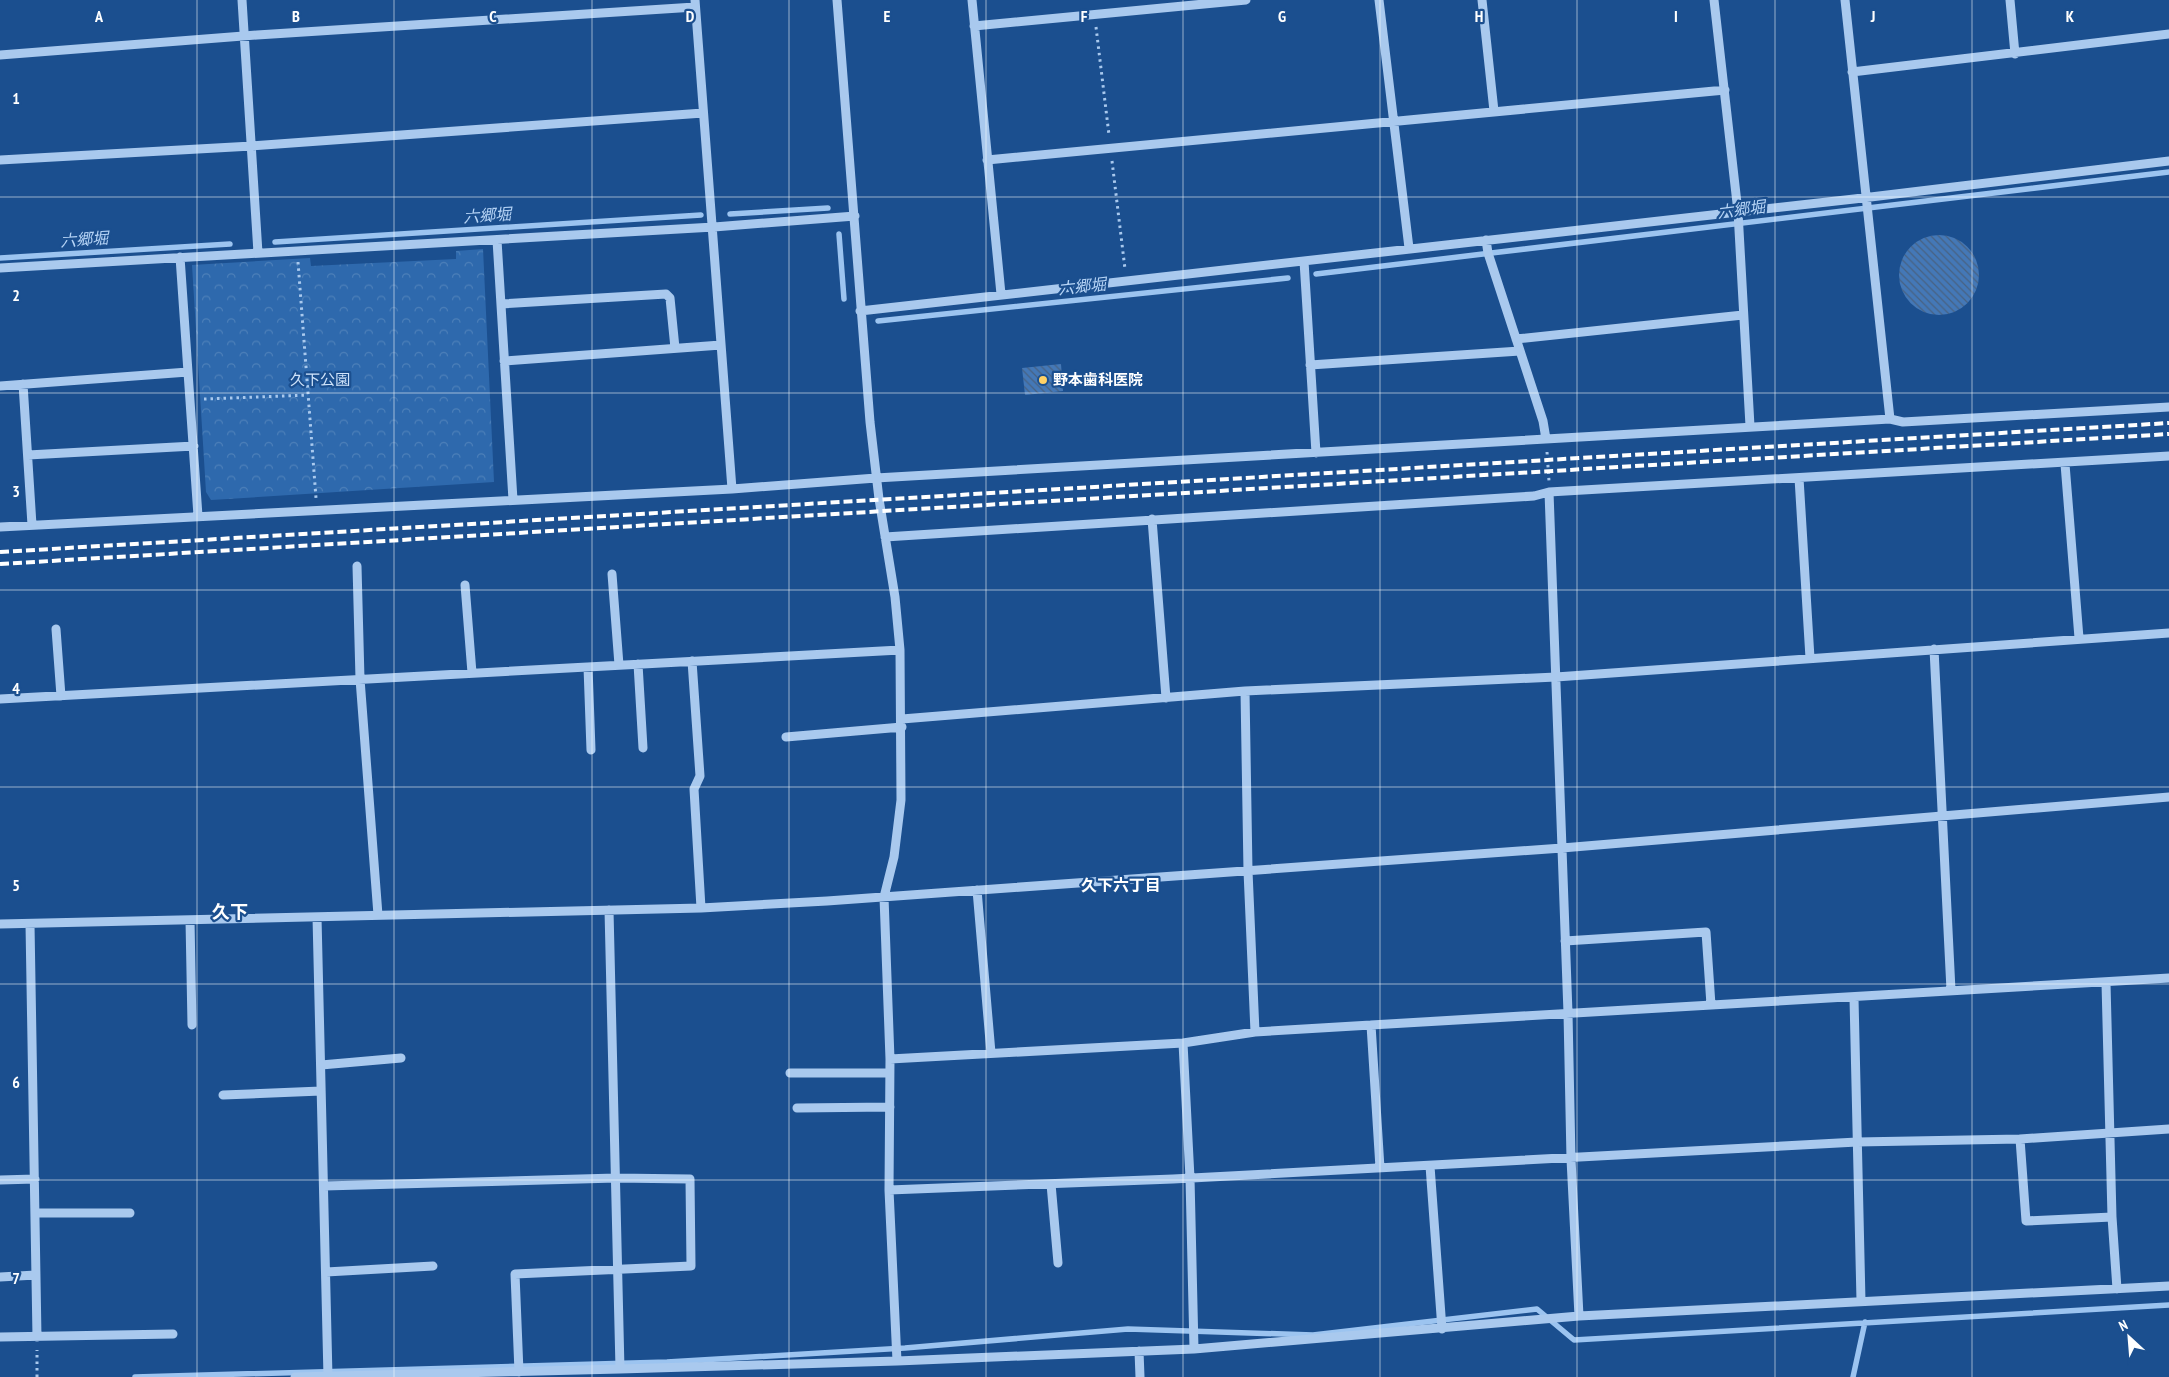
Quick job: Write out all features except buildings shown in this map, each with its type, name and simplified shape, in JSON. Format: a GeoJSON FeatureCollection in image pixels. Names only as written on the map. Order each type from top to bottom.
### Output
{"type":"FeatureCollection","features":[{"type":"Feature","properties":{"kind":"street"},"geometry":{"type":"LineString","coordinates":[[242,0],[258,253]]}},
{"type":"Feature","properties":{"kind":"street"},"geometry":{"type":"LineString","coordinates":[[837,0],[860,311],[876,478],[895,597],[900,650],[902,723],[901,800],[894,857],[884,897],[890,1059],[889,1190],[897,1362]]}},
{"type":"Feature","properties":{"kind":"street"},"geometry":{"type":"LineString","coordinates":[[972,0],[1001,294]]}},
{"type":"Feature","properties":{"kind":"street"},"geometry":{"type":"LineString","coordinates":[[974,26],[1246,0]]}},
{"type":"Feature","properties":{"kind":"street"},"geometry":{"type":"LineString","coordinates":[[1378,0],[1409,248]]}},
{"type":"Feature","properties":{"kind":"street"},"geometry":{"type":"LineString","coordinates":[[1482,0],[1494,111]]}},
{"type":"Feature","properties":{"kind":"street"},"geometry":{"type":"LineString","coordinates":[[1714,0],[1738,212],[1750,426]]}},
{"type":"Feature","properties":{"kind":"street"},"geometry":{"type":"LineString","coordinates":[[1845,0],[1890,419]]}},
{"type":"Feature","properties":{"kind":"street"},"geometry":{"type":"LineString","coordinates":[[2010,0],[2014,54]]}},
{"type":"Feature","properties":{"kind":"street"},"geometry":{"type":"LineString","coordinates":[[0,55],[695,3],[714,227],[732,488]]}},
{"type":"Feature","properties":{"kind":"street"},"geometry":{"type":"LineString","coordinates":[[1852,72],[2169,34]]}},
{"type":"Feature","properties":{"kind":"street"},"geometry":{"type":"LineString","coordinates":[[987,160],[1725,90]]}},
{"type":"Feature","properties":{"kind":"street"},"geometry":{"type":"LineString","coordinates":[[0,160],[252,146],[703,113]]}},
{"type":"Feature","properties":{"kind":"street"},"geometry":{"type":"LineString","coordinates":[[860,311],[2169,162]]}},
{"type":"Feature","properties":{"kind":"street"},"geometry":{"type":"LineString","coordinates":[[0,268],[714,227],[854,216]]}},
{"type":"Feature","properties":{"kind":"street"},"geometry":{"type":"LineString","coordinates":[[497,240],[513,500]]}},
{"type":"Feature","properties":{"kind":"street"},"geometry":{"type":"LineString","coordinates":[[1486,240],[1488,253],[1543,421],[1546,439]]}},
{"type":"Feature","properties":{"kind":"street"},"geometry":{"type":"LineString","coordinates":[[180,257],[198,516]]}},
{"type":"Feature","properties":{"kind":"street"},"geometry":{"type":"LineString","coordinates":[[1304,261],[1316,453]]}},
{"type":"Feature","properties":{"kind":"street"},"geometry":{"type":"LineString","coordinates":[[501,304],[666,294],[670,298],[675,348]]}},
{"type":"Feature","properties":{"kind":"street"},"geometry":{"type":"LineString","coordinates":[[1516,339],[1743,315]]}},
{"type":"Feature","properties":{"kind":"street"},"geometry":{"type":"LineString","coordinates":[[504,361],[721,345]]}},
{"type":"Feature","properties":{"kind":"street"},"geometry":{"type":"LineString","coordinates":[[1310,365],[1520,352]]}},
{"type":"Feature","properties":{"kind":"street"},"geometry":{"type":"LineString","coordinates":[[0,386],[188,372]]}},
{"type":"Feature","properties":{"kind":"street"},"geometry":{"type":"LineString","coordinates":[[23,384],[32,525]]}},
{"type":"Feature","properties":{"kind":"street"},"geometry":{"type":"LineString","coordinates":[[0,527],[732,488],[1750,426],[1890,419],[1903,422],[2169,407]]}},
{"type":"Feature","properties":{"kind":"street"},"geometry":{"type":"LineString","coordinates":[[28,455],[194,446]]}},
{"type":"Feature","properties":{"kind":"street"},"geometry":{"type":"LineString","coordinates":[[886,537],[1534,496],[1549,488],[1799,478],[2065,464],[2169,456]]}},
{"type":"Feature","properties":{"kind":"street"},"geometry":{"type":"LineString","coordinates":[[2065,464],[2080,638]]}},
{"type":"Feature","properties":{"kind":"street"},"geometry":{"type":"LineString","coordinates":[[1799,478],[1810,658]]}},
{"type":"Feature","properties":{"kind":"street"},"geometry":{"type":"LineString","coordinates":[[1549,488],[1568,1013],[1571,1159],[1578,1316]]}},
{"type":"Feature","properties":{"kind":"street"},"geometry":{"type":"LineString","coordinates":[[1152,519],[1166,698]]}},
{"type":"Feature","properties":{"kind":"street"},"geometry":{"type":"LineString","coordinates":[[357,566],[360,680],[378,915]]}},
{"type":"Feature","properties":{"kind":"street"},"geometry":{"type":"LineString","coordinates":[[612,574],[619,665]]}},
{"type":"Feature","properties":{"kind":"street"},"geometry":{"type":"LineString","coordinates":[[465,585],[472,673]]}},
{"type":"Feature","properties":{"kind":"street"},"geometry":{"type":"LineString","coordinates":[[56,629],[61,696]]}},
{"type":"Feature","properties":{"kind":"street"},"geometry":{"type":"LineString","coordinates":[[786,737],[902,723],[1245,691],[1556,677],[2169,633]]}},
{"type":"Feature","properties":{"kind":"street"},"geometry":{"type":"LineString","coordinates":[[1934,649],[1951,990]]}},
{"type":"Feature","properties":{"kind":"street"},"geometry":{"type":"LineString","coordinates":[[0,699],[900,650]]}},
{"type":"Feature","properties":{"kind":"street"},"geometry":{"type":"LineString","coordinates":[[692,661],[700,776],[694,789],[701,908]]}},
{"type":"Feature","properties":{"kind":"street"},"geometry":{"type":"LineString","coordinates":[[638,664],[643,748]]}},
{"type":"Feature","properties":{"kind":"street"},"geometry":{"type":"LineString","coordinates":[[588,667],[592,750]]}},
{"type":"Feature","properties":{"kind":"street"},"geometry":{"type":"LineString","coordinates":[[1245,691],[1248,871],[1255,1032]]}},
{"type":"Feature","properties":{"kind":"street"},"geometry":{"type":"LineString","coordinates":[[0,924],[701,908],[884,897],[1562,848],[2169,797]]}},
{"type":"Feature","properties":{"kind":"street"},"geometry":{"type":"LineString","coordinates":[[976,890],[991,1053]]}},
{"type":"Feature","properties":{"kind":"street"},"geometry":{"type":"LineString","coordinates":[[609,910],[620,1369]]}},
{"type":"Feature","properties":{"kind":"street"},"geometry":{"type":"LineString","coordinates":[[317,917],[328,1377]]}},
{"type":"Feature","properties":{"kind":"street"},"geometry":{"type":"LineString","coordinates":[[190,920],[192,1025]]}},
{"type":"Feature","properties":{"kind":"street"},"geometry":{"type":"LineString","coordinates":[[30,924],[37,1337]]}},
{"type":"Feature","properties":{"kind":"street"},"geometry":{"type":"LineString","coordinates":[[1565,941],[1706,932],[1711,1005]]}},
{"type":"Feature","properties":{"kind":"street"},"geometry":{"type":"LineString","coordinates":[[890,1059],[1183,1043],[1255,1032],[2169,978]]}},
{"type":"Feature","properties":{"kind":"street"},"geometry":{"type":"LineString","coordinates":[[2106,983],[2112,1217],[2117,1289]]}},
{"type":"Feature","properties":{"kind":"street"},"geometry":{"type":"LineString","coordinates":[[1854,998],[1861,1301]]}},
{"type":"Feature","properties":{"kind":"street"},"geometry":{"type":"LineString","coordinates":[[1371,1025],[1380,1168]]}},
{"type":"Feature","properties":{"kind":"street"},"geometry":{"type":"LineString","coordinates":[[1183,1043],[1190,1178],[1194,1350]]}},
{"type":"Feature","properties":{"kind":"street"},"geometry":{"type":"LineString","coordinates":[[321,1065],[401,1058]]}},
{"type":"Feature","properties":{"kind":"street"},"geometry":{"type":"LineString","coordinates":[[790,1073],[889,1072]]}},
{"type":"Feature","properties":{"kind":"street"},"geometry":{"type":"LineString","coordinates":[[224,1095],[321,1091]]}},
{"type":"Feature","properties":{"kind":"street"},"geometry":{"type":"LineString","coordinates":[[797,1108],[890,1107]]}},
{"type":"Feature","properties":{"kind":"street"},"geometry":{"type":"LineString","coordinates":[[889,1190],[1190,1178],[1571,1159],[1856,1142],[2020,1139],[2169,1129]]}},
{"type":"Feature","properties":{"kind":"street"},"geometry":{"type":"LineString","coordinates":[[2020,1139],[2026,1220],[2112,1217]]}},
{"type":"Feature","properties":{"kind":"street"},"geometry":{"type":"LineString","coordinates":[[1430,1166],[1442,1329]]}},
{"type":"Feature","properties":{"kind":"street"},"geometry":{"type":"LineString","coordinates":[[324,1186],[616,1178],[690,1179],[691,1266],[515,1274],[519,1372]]}},
{"type":"Feature","properties":{"kind":"street"},"geometry":{"type":"LineString","coordinates":[[0,1180],[35,1179]]}},
{"type":"Feature","properties":{"kind":"street"},"geometry":{"type":"LineString","coordinates":[[1051,1184],[1058,1263]]}},
{"type":"Feature","properties":{"kind":"street"},"geometry":{"type":"LineString","coordinates":[[35,1213],[130,1213]]}},
{"type":"Feature","properties":{"kind":"street"},"geometry":{"type":"LineString","coordinates":[[326,1272],[433,1266]]}},
{"type":"Feature","properties":{"kind":"street"},"geometry":{"type":"LineString","coordinates":[[0,1277],[36,1275]]}},
{"type":"Feature","properties":{"kind":"street"},"geometry":{"type":"LineString","coordinates":[[295,1377],[897,1362],[1194,1350],[1578,1316],[2169,1286]]}},
{"type":"Feature","properties":{"kind":"street"},"geometry":{"type":"LineString","coordinates":[[0,1337],[173,1334]]}},
{"type":"Feature","properties":{"kind":"street"},"geometry":{"type":"LineString","coordinates":[[1139,1351],[1140,1377]]}},
{"type":"Feature","properties":{"kind":"path"},"geometry":{"type":"LineString","coordinates":[[1096,25],[1110,140]]}},
{"type":"Feature","properties":{"kind":"path"},"geometry":{"type":"LineString","coordinates":[[1112,159],[1126,270]]}},
{"type":"Feature","properties":{"kind":"path"},"geometry":{"type":"LineString","coordinates":[[298,259],[317,498]]}},
{"type":"Feature","properties":{"kind":"path"},"geometry":{"type":"LineString","coordinates":[[200,399],[308,395]]}},
{"type":"Feature","properties":{"kind":"path"},"geometry":{"type":"LineString","coordinates":[[1546,449],[1549,488]]}},
{"type":"Feature","properties":{"kind":"path"},"geometry":{"type":"LineString","coordinates":[[37,1337],[37,1377]]}},
{"type":"Feature","properties":{"kind":"green space","name":"久下公園"},"geometry":{"type":"Polygon","coordinates":[[[483,249],[494,482],[211,500],[206,492],[192,265],[310,258],[311,266],[456,259],[456,251],[483,249]]]}},
{"type":"Feature","properties":{"kind":"waterway","name":"六郷堀"},"geometry":{"type":"LineString","coordinates":[[1316,274],[2169,172]]}},
{"type":"Feature","properties":{"kind":"waterway","name":"六郷堀"},"geometry":{"type":"LineString","coordinates":[[730,214],[828,208]]}},
{"type":"Feature","properties":{"kind":"waterway","name":"六郷堀"},"geometry":{"type":"LineString","coordinates":[[275,242],[701,215]]}},
{"type":"Feature","properties":{"kind":"waterway","name":"六郷堀"},"geometry":{"type":"LineString","coordinates":[[839,234],[844,299]]}},
{"type":"Feature","properties":{"kind":"waterway","name":"六郷堀"},"geometry":{"type":"LineString","coordinates":[[0,258],[230,244]]}},
{"type":"Feature","properties":{"kind":"waterway","name":"六郷堀"},"geometry":{"type":"LineString","coordinates":[[878,321],[1288,278]]}},
{"type":"Feature","properties":{"kind":"waterway"},"geometry":{"type":"LineString","coordinates":[[135,1377],[667,1362],[905,1348],[1128,1329],[1313,1335],[1537,1309],[1574,1340],[2169,1305]]}},
{"type":"Feature","properties":{"kind":"waterway"},"geometry":{"type":"LineString","coordinates":[[1853,1377],[1865,1322]]}},
{"type":"Feature","properties":{"kind":"railway"},"geometry":{"type":"LineString","coordinates":[[0,552],[2169,423]]}},
{"type":"Feature","properties":{"kind":"railway"},"geometry":{"type":"LineString","coordinates":[[0,564],[2169,434]]}},
{"type":"Feature","properties":{"kind":"place","name":"野本歯科医院"},"geometry":{"type":"Point","coordinates":[1043,380]}},
{"type":"Feature","properties":{"kind":"district","name":"久下六丁目"},"geometry":{"type":"Point","coordinates":[1121,885]}},
{"type":"Feature","properties":{"kind":"district","name":"久下"},"geometry":{"type":"Point","coordinates":[230,912]}}]}
